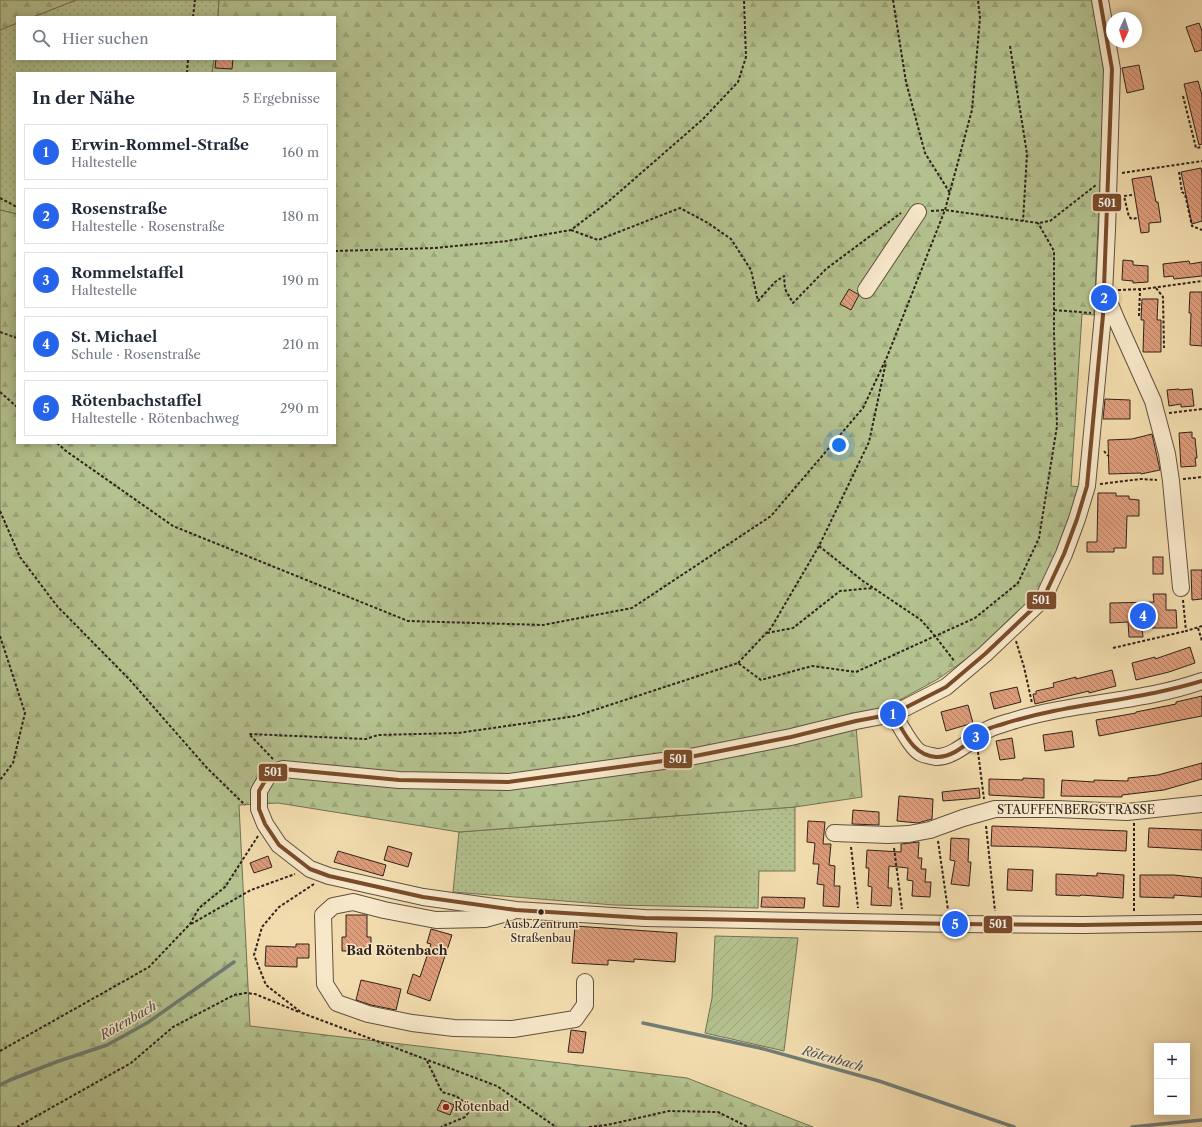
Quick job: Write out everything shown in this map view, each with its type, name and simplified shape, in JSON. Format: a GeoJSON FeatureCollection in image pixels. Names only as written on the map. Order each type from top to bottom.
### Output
{"type":"FeatureCollection","features":[{"type":"Feature","properties":{"kind":"street"},"geometry":{"type":"LineString","coordinates":[[1100,0],[1112,69],[1103,314],[1087,486],[1064,554],[1043,599],[985,654],[946,687],[893,714],[685,758],[508,782],[399,780],[283,769],[269,774],[258,791],[259,809],[265,824],[279,845],[310,869],[329,876],[423,898],[516,910],[645,918],[950,923],[1202,924]]}},
{"type":"Feature","properties":{"kind":"street"},"geometry":{"type":"LineString","coordinates":[[866,290],[918,212]]}},
{"type":"Feature","properties":{"kind":"street"},"geometry":{"type":"LineString","coordinates":[[1104,294],[1109,302],[1153,401],[1172,481],[1182,588]]}},
{"type":"Feature","properties":{"kind":"street"},"geometry":{"type":"LineString","coordinates":[[893,714],[912,744],[921,753],[937,757],[952,753],[988,729],[1010,722],[1184,687],[1202,681]]}},
{"type":"Feature","properties":{"kind":"street","name":"STAUFFENBERGSTRASSE"},"geometry":{"type":"LineString","coordinates":[[842,833],[909,834],[936,828],[995,809],[1134,812],[1202,804]]}},
{"type":"Feature","properties":{"kind":"street"},"geometry":{"type":"LineString","coordinates":[[516,910],[485,919],[436,920],[384,910],[353,902],[333,906],[323,915],[325,984],[338,1003],[368,1014],[412,1023],[454,1028],[512,1029],[575,1019],[585,1005],[585,982]]}},
{"type":"Feature","properties":{"kind":"path"},"geometry":{"type":"LineString","coordinates":[[193,16],[195,0]]}},
{"type":"Feature","properties":{"kind":"path"},"geometry":{"type":"LineString","coordinates":[[336,251],[434,248],[507,241],[571,230],[609,201],[702,120],[738,82],[746,57],[744,0]]}},
{"type":"Feature","properties":{"kind":"path"},"geometry":{"type":"LineString","coordinates":[[894,0],[906,82],[925,152],[950,193]]}},
{"type":"Feature","properties":{"kind":"path"},"geometry":{"type":"LineString","coordinates":[[58,444],[173,526],[408,621],[542,625],[632,608],[771,516],[863,408],[887,357],[945,210],[950,193],[972,110],[980,18],[978,0]]}},
{"type":"Feature","properties":{"kind":"path"},"geometry":{"type":"LineString","coordinates":[[1010,46],[1028,154],[1023,221]]}},
{"type":"Feature","properties":{"kind":"path"},"geometry":{"type":"LineString","coordinates":[[187,72],[188,60]]}},
{"type":"Feature","properties":{"kind":"path"},"geometry":{"type":"LineString","coordinates":[[1183,96],[1196,148],[1202,147]]}},
{"type":"Feature","properties":{"kind":"path"},"geometry":{"type":"LineString","coordinates":[[571,230],[598,240],[680,208],[708,223],[732,239],[751,270],[758,300],[775,282],[784,276],[785,289],[793,303],[826,269],[901,213],[945,210],[1038,223],[1050,221],[1109,174],[1168,167],[1202,161]]}},
{"type":"Feature","properties":{"kind":"path"},"geometry":{"type":"LineString","coordinates":[[1179,172],[1182,192],[1184,194],[1192,226],[1202,230]]}},
{"type":"Feature","properties":{"kind":"path"},"geometry":{"type":"LineString","coordinates":[[1132,195],[1124,196],[1125,201],[1129,217],[1137,218]]}},
{"type":"Feature","properties":{"kind":"path"},"geometry":{"type":"LineString","coordinates":[[0,198],[16,206]]}},
{"type":"Feature","properties":{"kind":"path"},"geometry":{"type":"LineString","coordinates":[[738,664],[761,680],[812,666],[856,672],[975,618],[1018,583],[1039,538],[1057,426],[1054,251],[1038,223]]}},
{"type":"Feature","properties":{"kind":"path"},"geometry":{"type":"LineString","coordinates":[[1104,294],[1202,281]]}},
{"type":"Feature","properties":{"kind":"path"},"geometry":{"type":"LineString","coordinates":[[1156,288],[1163,297],[1164,348]]}},
{"type":"Feature","properties":{"kind":"path"},"geometry":{"type":"LineString","coordinates":[[1139,316],[1140,290]]}},
{"type":"Feature","properties":{"kind":"path"},"geometry":{"type":"LineString","coordinates":[[1054,310],[1103,314]]}},
{"type":"Feature","properties":{"kind":"path"},"geometry":{"type":"LineString","coordinates":[[0,332],[16,338]]}},
{"type":"Feature","properties":{"kind":"path"},"geometry":{"type":"LineString","coordinates":[[283,769],[249,734],[366,739],[378,735],[458,734],[576,716],[738,664],[771,628],[819,546],[869,442],[887,357]]}},
{"type":"Feature","properties":{"kind":"path"},"geometry":{"type":"LineString","coordinates":[[0,392],[16,407]]}},
{"type":"Feature","properties":{"kind":"path"},"geometry":{"type":"LineString","coordinates":[[1156,414],[1202,409]]}},
{"type":"Feature","properties":{"kind":"path"},"geometry":{"type":"LineString","coordinates":[[1087,486],[1141,480],[1172,481],[1202,477]]}},
{"type":"Feature","properties":{"kind":"path"},"geometry":{"type":"LineString","coordinates":[[0,511],[20,556],[57,606],[129,679],[207,768],[250,809]]}},
{"type":"Feature","properties":{"kind":"path"},"geometry":{"type":"LineString","coordinates":[[819,546],[873,588],[921,620],[963,673]]}},
{"type":"Feature","properties":{"kind":"path"},"geometry":{"type":"LineString","coordinates":[[766,634],[793,628],[840,591],[873,588]]}},
{"type":"Feature","properties":{"kind":"path"},"geometry":{"type":"LineString","coordinates":[[1182,588],[1186,631]]}},
{"type":"Feature","properties":{"kind":"path"},"geometry":{"type":"LineString","coordinates":[[1113,648],[1202,626]]}},
{"type":"Feature","properties":{"kind":"path"},"geometry":{"type":"LineString","coordinates":[[1198,628],[1202,641]]}},
{"type":"Feature","properties":{"kind":"path"},"geometry":{"type":"LineString","coordinates":[[1009,631],[1018,644],[1034,716]]}},
{"type":"Feature","properties":{"kind":"path"},"geometry":{"type":"LineString","coordinates":[[0,636],[25,713],[13,763],[0,780]]}},
{"type":"Feature","properties":{"kind":"path"},"geometry":{"type":"LineString","coordinates":[[976,737],[997,923]]}},
{"type":"Feature","properties":{"kind":"path"},"geometry":{"type":"LineString","coordinates":[[1134,812],[1134,924]]}},
{"type":"Feature","properties":{"kind":"path"},"geometry":{"type":"LineString","coordinates":[[0,1051],[149,967],[190,924],[199,908],[225,887],[265,824]]}},
{"type":"Feature","properties":{"kind":"path"},"geometry":{"type":"LineString","coordinates":[[936,828],[950,923]]}},
{"type":"Feature","properties":{"kind":"path"},"geometry":{"type":"LineString","coordinates":[[842,833],[859,922]]}},
{"type":"Feature","properties":{"kind":"path"},"geometry":{"type":"LineString","coordinates":[[892,834],[904,922]]}},
{"type":"Feature","properties":{"kind":"path"},"geometry":{"type":"LineString","coordinates":[[190,924],[251,890],[310,869]]}},
{"type":"Feature","properties":{"kind":"path"},"geometry":{"type":"LineString","coordinates":[[17,1127],[131,1063],[173,1027],[234,995],[246,993],[255,994],[302,1013]]}},
{"type":"Feature","properties":{"kind":"path"},"geometry":{"type":"LineString","coordinates":[[441,1127],[465,1117],[468,1113],[467,1106],[460,1098],[442,1092],[426,1059],[497,1086],[556,1127]]}},
{"type":"Feature","properties":{"kind":"path"},"geometry":{"type":"LineString","coordinates":[[590,1127],[608,1125],[669,1111],[718,1112],[748,1127]]}},
{"type":"Feature","properties":{"kind":"green space"},"geometry":{"type":"Polygon","coordinates":[[[0,0],[76,0],[36,16],[16,16],[16,23],[0,30],[0,0]]]}},
{"type":"Feature","properties":{"kind":"green space"},"geometry":{"type":"Polygon","coordinates":[[[76,0],[219,0],[218,16],[36,16],[76,0]]]}},
{"type":"Feature","properties":{"kind":"green space"},"geometry":{"type":"Polygon","coordinates":[[[219,0],[1092,0],[1105,71],[1094,315],[1082,314],[1071,486],[1082,487],[1060,552],[1039,593],[983,647],[938,679],[887,707],[855,715],[862,797],[795,807],[459,832],[278,803],[239,805],[250,1026],[687,1078],[813,1127],[0,1127],[0,210],[16,214],[16,444],[336,444],[336,72],[212,72],[214,60],[336,60],[336,16],[218,16],[219,0]]]}},
{"type":"Feature","properties":{"kind":"green space"},"geometry":{"type":"Polygon","coordinates":[[[16,23],[16,60],[214,60],[212,72],[16,72],[16,214],[0,210],[0,30],[16,23]]]}},
{"type":"Feature","properties":{"kind":"green space"},"geometry":{"type":"Polygon","coordinates":[[[795,807],[795,871],[759,871],[758,908],[614,905],[453,892],[459,832],[795,807]]]}},
{"type":"Feature","properties":{"kind":"green space"},"geometry":{"type":"Polygon","coordinates":[[[715,936],[798,938],[784,1051],[705,1033],[712,998],[715,936]]]}},
{"type":"Feature","properties":{"kind":"building"},"geometry":{"type":"Polygon","coordinates":[[[1199,23],[1202,31],[1202,50],[1195,52],[1186,27],[1199,23]]]}},
{"type":"Feature","properties":{"kind":"building"},"geometry":{"type":"Polygon","coordinates":[[[216,60],[233,60],[232,69],[215,68],[216,60]]]}},
{"type":"Feature","properties":{"kind":"building"},"geometry":{"type":"Polygon","coordinates":[[[1139,65],[1144,89],[1127,93],[1122,68],[1139,65]]]}},
{"type":"Feature","properties":{"kind":"building"},"geometry":{"type":"Polygon","coordinates":[[[1198,81],[1202,95],[1202,144],[1199,145],[1184,84],[1198,81]]]}},
{"type":"Feature","properties":{"kind":"building"},"geometry":{"type":"Polygon","coordinates":[[[1201,168],[1202,221],[1192,224],[1181,172],[1201,168]]]}},
{"type":"Feature","properties":{"kind":"building"},"geometry":{"type":"Polygon","coordinates":[[[1151,176],[1156,202],[1158,202],[1161,222],[1149,223],[1149,232],[1141,233],[1132,179],[1151,176]]]}},
{"type":"Feature","properties":{"kind":"building"},"geometry":{"type":"Polygon","coordinates":[[[1123,260],[1133,261],[1133,265],[1148,266],[1148,282],[1133,283],[1133,281],[1122,280],[1123,260]]]}},
{"type":"Feature","properties":{"kind":"building"},"geometry":{"type":"Polygon","coordinates":[[[1189,261],[1190,264],[1202,262],[1202,276],[1174,279],[1173,276],[1164,277],[1163,264],[1189,261]]]}},
{"type":"Feature","properties":{"kind":"building"},"geometry":{"type":"Polygon","coordinates":[[[849,289],[859,295],[851,310],[840,304],[849,289]]]}},
{"type":"Feature","properties":{"kind":"building"},"geometry":{"type":"Polygon","coordinates":[[[1190,292],[1202,292],[1202,346],[1190,345],[1190,292]]]}},
{"type":"Feature","properties":{"kind":"building"},"geometry":{"type":"Polygon","coordinates":[[[1142,299],[1158,299],[1157,320],[1161,320],[1161,352],[1143,352],[1144,320],[1141,320],[1142,299]]]}},
{"type":"Feature","properties":{"kind":"building"},"geometry":{"type":"Polygon","coordinates":[[[1192,389],[1194,406],[1181,407],[1181,404],[1169,406],[1167,390],[1192,389]]]}},
{"type":"Feature","properties":{"kind":"building"},"geometry":{"type":"Polygon","coordinates":[[[1105,399],[1130,400],[1130,419],[1103,419],[1105,399]]]}},
{"type":"Feature","properties":{"kind":"building"},"geometry":{"type":"Polygon","coordinates":[[[1192,432],[1192,438],[1195,438],[1197,458],[1195,458],[1196,466],[1181,467],[1179,433],[1192,432]]]}},
{"type":"Feature","properties":{"kind":"building"},"geometry":{"type":"Polygon","coordinates":[[[1152,434],[1160,470],[1141,474],[1109,474],[1108,440],[1132,439],[1152,434]]]}},
{"type":"Feature","properties":{"kind":"building"},"geometry":{"type":"Polygon","coordinates":[[[1098,493],[1116,493],[1116,496],[1129,496],[1129,499],[1139,500],[1139,516],[1127,516],[1126,548],[1114,548],[1114,552],[1087,552],[1087,542],[1097,542],[1098,493]]]}},
{"type":"Feature","properties":{"kind":"building"},"geometry":{"type":"Polygon","coordinates":[[[1153,557],[1163,557],[1163,574],[1153,574],[1153,557]]]}},
{"type":"Feature","properties":{"kind":"building"},"geometry":{"type":"Polygon","coordinates":[[[1191,570],[1202,570],[1202,599],[1192,600],[1191,570]]]}},
{"type":"Feature","properties":{"kind":"building"},"geometry":{"type":"Polygon","coordinates":[[[1153,594],[1166,594],[1166,610],[1176,610],[1177,628],[1142,628],[1143,637],[1129,637],[1128,622],[1110,623],[1110,603],[1154,602],[1153,594]]]}},
{"type":"Feature","properties":{"kind":"building"},"geometry":{"type":"Polygon","coordinates":[[[1190,647],[1195,663],[1169,672],[1136,680],[1132,663],[1155,657],[1155,659],[1190,647]]]}},
{"type":"Feature","properties":{"kind":"building"},"geometry":{"type":"Polygon","coordinates":[[[1112,670],[1116,686],[1035,704],[1033,694],[1036,694],[1036,691],[1054,687],[1053,683],[1112,670]]]}},
{"type":"Feature","properties":{"kind":"building"},"geometry":{"type":"Polygon","coordinates":[[[1017,687],[1021,702],[994,709],[990,693],[1017,687]]]}},
{"type":"Feature","properties":{"kind":"building"},"geometry":{"type":"Polygon","coordinates":[[[1202,696],[1202,716],[1099,736],[1096,720],[1176,704],[1176,702],[1202,696]]]}},
{"type":"Feature","properties":{"kind":"building"},"geometry":{"type":"Polygon","coordinates":[[[968,705],[973,723],[946,731],[941,712],[968,705]]]}},
{"type":"Feature","properties":{"kind":"building"},"geometry":{"type":"Polygon","coordinates":[[[1072,731],[1074,747],[1045,751],[1043,735],[1072,731]]]}},
{"type":"Feature","properties":{"kind":"building"},"geometry":{"type":"Polygon","coordinates":[[[1012,738],[1015,758],[1000,760],[996,741],[1012,738]]]}},
{"type":"Feature","properties":{"kind":"building"},"geometry":{"type":"Polygon","coordinates":[[[1202,763],[1202,779],[1164,790],[1122,795],[1122,797],[1061,796],[1062,780],[1094,782],[1094,780],[1128,781],[1128,778],[1158,775],[1202,763]]]}},
{"type":"Feature","properties":{"kind":"building"},"geometry":{"type":"Polygon","coordinates":[[[1023,778],[1044,779],[1044,798],[989,795],[989,779],[1023,780],[1023,778]]]}},
{"type":"Feature","properties":{"kind":"building"},"geometry":{"type":"Polygon","coordinates":[[[979,788],[980,798],[943,801],[942,792],[979,788]]]}},
{"type":"Feature","properties":{"kind":"building"},"geometry":{"type":"Polygon","coordinates":[[[899,796],[933,799],[932,819],[918,823],[897,821],[899,796]]]}},
{"type":"Feature","properties":{"kind":"building"},"geometry":{"type":"Polygon","coordinates":[[[853,810],[879,812],[879,825],[852,824],[853,810]]]}},
{"type":"Feature","properties":{"kind":"building"},"geometry":{"type":"Polygon","coordinates":[[[808,821],[825,822],[823,844],[831,844],[829,865],[835,866],[834,886],[840,886],[839,907],[823,906],[824,885],[817,884],[819,864],[813,864],[815,843],[807,842],[808,821]]]}},
{"type":"Feature","properties":{"kind":"building"},"geometry":{"type":"Polygon","coordinates":[[[992,826],[1127,831],[1126,851],[991,846],[992,826]]]}},
{"type":"Feature","properties":{"kind":"building"},"geometry":{"type":"Polygon","coordinates":[[[1149,828],[1202,830],[1202,850],[1148,847],[1149,828]]]}},
{"type":"Feature","properties":{"kind":"building"},"geometry":{"type":"Polygon","coordinates":[[[951,838],[969,839],[968,862],[971,862],[969,886],[951,884],[955,861],[950,860],[951,838]]]}},
{"type":"Feature","properties":{"kind":"building"},"geometry":{"type":"Polygon","coordinates":[[[919,842],[918,858],[922,858],[921,869],[926,869],[925,882],[931,882],[930,897],[912,896],[913,881],[907,880],[908,868],[889,866],[888,888],[892,888],[891,906],[871,905],[872,887],[868,886],[869,868],[866,868],[867,850],[901,852],[901,844],[919,842]]]}},
{"type":"Feature","properties":{"kind":"building"},"geometry":{"type":"Polygon","coordinates":[[[388,846],[412,853],[408,867],[384,860],[388,846]]]}},
{"type":"Feature","properties":{"kind":"building"},"geometry":{"type":"Polygon","coordinates":[[[338,851],[386,865],[383,876],[334,862],[338,851]]]}},
{"type":"Feature","properties":{"kind":"building"},"geometry":{"type":"Polygon","coordinates":[[[268,856],[272,867],[254,873],[250,863],[268,856]]]}},
{"type":"Feature","properties":{"kind":"building"},"geometry":{"type":"Polygon","coordinates":[[[1008,869],[1033,870],[1032,891],[1007,890],[1008,869]]]}},
{"type":"Feature","properties":{"kind":"building"},"geometry":{"type":"Polygon","coordinates":[[[1097,873],[1124,875],[1123,898],[1056,895],[1056,874],[1097,876],[1097,873]]]}},
{"type":"Feature","properties":{"kind":"building"},"geometry":{"type":"Polygon","coordinates":[[[1140,875],[1174,875],[1202,878],[1202,897],[1174,895],[1174,898],[1140,897],[1140,875]]]}},
{"type":"Feature","properties":{"kind":"building"},"geometry":{"type":"Polygon","coordinates":[[[762,897],[805,898],[804,908],[761,907],[762,897]]]}},
{"type":"Feature","properties":{"kind":"building"},"geometry":{"type":"Polygon","coordinates":[[[346,915],[367,915],[367,937],[371,937],[371,951],[342,951],[342,937],[346,937],[346,915]]]}},
{"type":"Feature","properties":{"kind":"building"},"geometry":{"type":"Polygon","coordinates":[[[575,926],[677,933],[675,962],[634,959],[634,962],[608,960],[608,965],[572,963],[575,926]]]}},
{"type":"Feature","properties":{"kind":"building"},"geometry":{"type":"Polygon","coordinates":[[[431,929],[452,935],[430,1001],[407,993],[413,974],[420,977],[431,944],[427,943],[431,929]]]}},
{"type":"Feature","properties":{"kind":"building"},"geometry":{"type":"Polygon","coordinates":[[[296,944],[309,944],[309,958],[297,958],[297,967],[265,966],[266,946],[296,947],[296,944]]]}},
{"type":"Feature","properties":{"kind":"building"},"geometry":{"type":"Polygon","coordinates":[[[361,980],[401,989],[396,1010],[371,1005],[356,1000],[361,980]]]}},
{"type":"Feature","properties":{"kind":"building"},"geometry":{"type":"Polygon","coordinates":[[[571,1030],[586,1032],[583,1053],[568,1052],[571,1030]]]}},
{"type":"Feature","properties":{"kind":"building","name":"Rötenbad"},"geometry":{"type":"Polygon","coordinates":[[[442,1100],[454,1105],[450,1115],[437,1110],[442,1100]]]}},
{"type":"Feature","properties":{"kind":"waterway","name":"Rötenbach"},"geometry":{"type":"LineString","coordinates":[[0,1085],[56,1062],[107,1045],[147,1023],[234,962]]}},
{"type":"Feature","properties":{"kind":"waterway","name":"Rötenbach"},"geometry":{"type":"LineString","coordinates":[[643,1023],[760,1048],[879,1081],[1014,1127]]}},
{"type":"Feature","properties":{"kind":"waterway","name":"Rötenbach"},"geometry":{"type":"LineString","coordinates":[[1132,1127],[1202,1120]]}},
{"type":"Feature","properties":{"kind":"transit line","name":"501"},"geometry":{"type":"LineString","coordinates":[[1100,0],[1112,69],[1103,315],[1087,486],[1064,554],[1043,599],[985,654],[946,687],[893,714],[856,721],[791,737],[685,758],[508,782],[399,780],[283,769],[269,774],[259,791],[259,809],[265,824],[279,845],[310,869],[329,876],[423,897],[516,910],[645,918],[955,924],[1083,925],[1202,923]]}},
{"type":"Feature","properties":{"kind":"transit line","name":"501"},"geometry":{"type":"LineString","coordinates":[[893,714],[905,735],[915,747],[921,752],[936,757],[956,751],[992,727],[1052,711],[1153,693],[1202,681]]}},
{"type":"Feature","properties":{"kind":"place","name":"Rosenstraße"},"geometry":{"type":"Point","coordinates":[1104,298]}},
{"type":"Feature","properties":{"kind":"place","name":"St. Michael"},"geometry":{"type":"Point","coordinates":[1143,616]}},
{"type":"Feature","properties":{"kind":"place","name":"Erwin-Rommel-Straße"},"geometry":{"type":"Point","coordinates":[893,714]}},
{"type":"Feature","properties":{"kind":"place","name":"Rommelstaffel"},"geometry":{"type":"Point","coordinates":[976,737]}},
{"type":"Feature","properties":{"kind":"place","name":"Ausb.Zentrum Straßenbau"},"geometry":{"type":"Point","coordinates":[541,912]}},
{"type":"Feature","properties":{"kind":"place","name":"Rötenbachstaffel"},"geometry":{"type":"Point","coordinates":[955,924]}},
{"type":"Feature","properties":{"kind":"place","name":"Rötenbad"},"geometry":{"type":"Point","coordinates":[446,1107]}},
{"type":"Feature","properties":{"kind":"district","name":"Bad Rötenbach"},"geometry":{"type":"Point","coordinates":[397,950]}}]}
